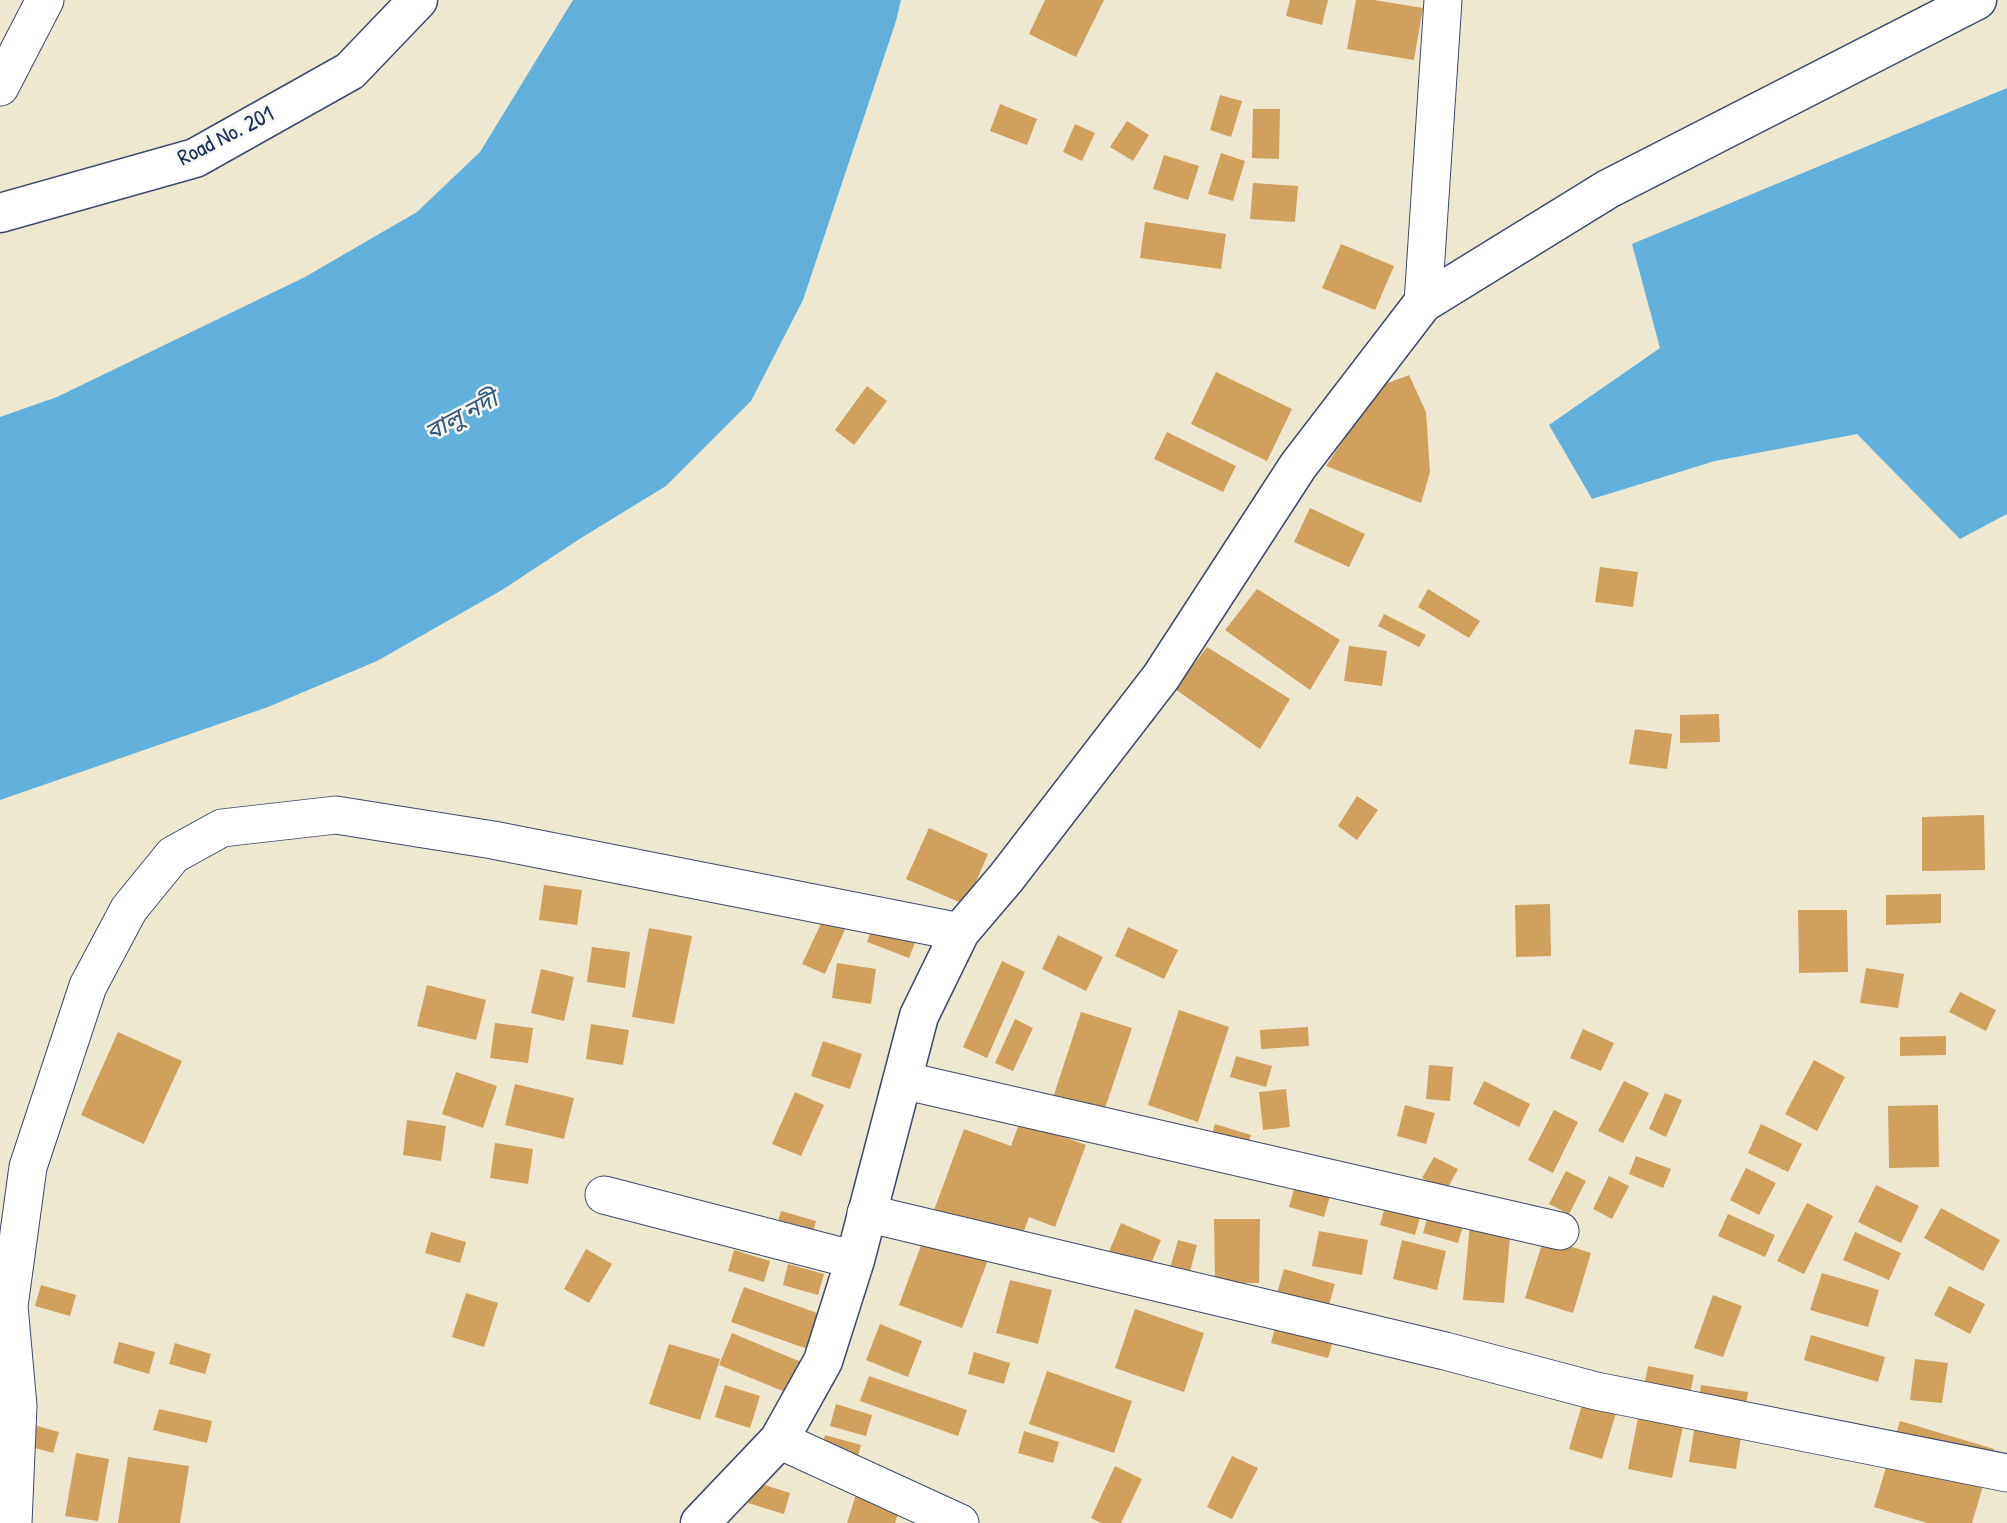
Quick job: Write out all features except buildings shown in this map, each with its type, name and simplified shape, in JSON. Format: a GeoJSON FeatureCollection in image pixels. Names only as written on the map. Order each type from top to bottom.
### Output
{"type":"FeatureCollection","features":[{"type":"Feature","properties":{"kind":"street"},"geometry":{"type":"LineString","coordinates":[[0,88],[45,0]]}},
{"type":"Feature","properties":{"kind":"street","name":"Road No. 201"},"geometry":{"type":"LineString","coordinates":[[0,213],[195,158],[350,71],[418,0]]}},
{"type":"Feature","properties":{"kind":"street"},"geometry":{"type":"LineString","coordinates":[[1423,303],[1443,0]]}},
{"type":"Feature","properties":{"kind":"street"},"geometry":{"type":"LineString","coordinates":[[700,1523],[779,1440],[823,1362],[855,1260],[919,1016],[960,932],[1006,878],[1161,677],[1298,466],[1423,303],[1608,189],[1977,0]]}},
{"type":"Feature","properties":{"kind":"street"},"geometry":{"type":"LineString","coordinates":[[13,1523],[18,1406],[9,1306],[28,1167],[88,986],[129,909],[173,855],[222,828],[335,815],[493,840],[960,932]]}},
{"type":"Feature","properties":{"kind":"street"},"geometry":{"type":"LineString","coordinates":[[902,1080],[1560,1231]]}},
{"type":"Feature","properties":{"kind":"street"},"geometry":{"type":"LineString","coordinates":[[604,1195],[855,1260]]}},
{"type":"Feature","properties":{"kind":"street"},"geometry":{"type":"LineString","coordinates":[[866,1213],[1445,1351],[1596,1391],[2007,1473]]}},
{"type":"Feature","properties":{"kind":"street"},"geometry":{"type":"LineString","coordinates":[[779,1440],[960,1523]]}},
{"type":"Feature","properties":{"kind":"water","name":"বালু নদী"},"geometry":{"type":"Polygon","coordinates":[[[573,0],[901,0],[803,300],[751,401],[666,486],[502,590],[377,661],[268,707],[0,800],[0,417],[57,397],[305,277],[417,212],[480,152],[573,0]]]}},
{"type":"Feature","properties":{"kind":"water"},"geometry":{"type":"Polygon","coordinates":[[[2007,88],[2007,514],[1960,539],[1857,434],[1715,461],[1592,499],[1549,425],[1660,348],[1632,244],[2007,88]]]}}]}
